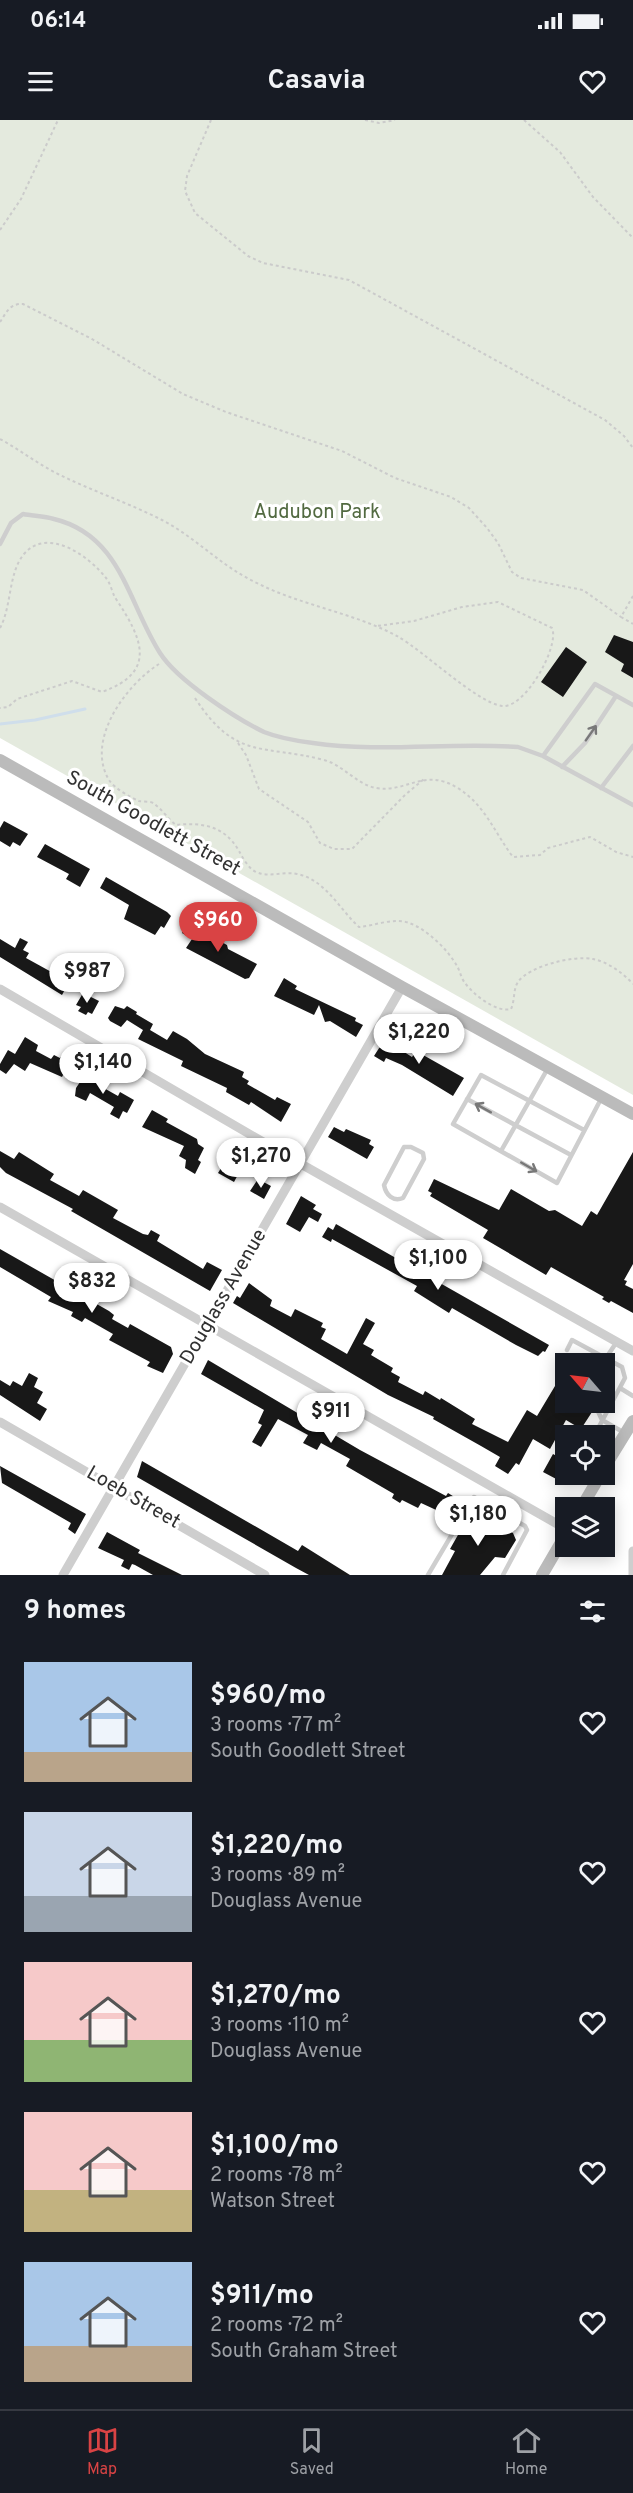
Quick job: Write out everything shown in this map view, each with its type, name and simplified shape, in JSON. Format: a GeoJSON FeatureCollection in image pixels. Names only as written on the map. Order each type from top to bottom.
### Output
{"type":"FeatureCollection","features":[{"type":"Feature","properties":{"kind":"main road","name":"South Goodlett Street"},"geometry":{"type":"LineString","coordinates":[[0,760],[402,987],[633,1114]]}},
{"type":"Feature","properties":{"kind":"main road"},"geometry":{"type":"LineString","coordinates":[[615,1450],[633,1421]]}},
{"type":"Feature","properties":{"kind":"main road"},"geometry":{"type":"LineString","coordinates":[[543,1575],[555,1553]]}},
{"type":"Feature","properties":{"kind":"street","name":"Douglass Avenue"},"geometry":{"type":"LineString","coordinates":[[63,1575],[112,1486],[207,1328],[402,987]]}},
{"type":"Feature","properties":{"kind":"street"},"geometry":{"type":"LineString","coordinates":[[0,989],[301,1164],[633,1351]]}},
{"type":"Feature","properties":{"kind":"street"},"geometry":{"type":"LineString","coordinates":[[0,1207],[207,1328],[555,1523]]}},
{"type":"Feature","properties":{"kind":"street","name":"Loeb Street"},"geometry":{"type":"LineString","coordinates":[[0,1422],[265,1575]]}},
{"type":"Feature","properties":{"kind":"street"},"geometry":{"type":"LineString","coordinates":[[633,1551],[633,1575]]}},
{"type":"Feature","properties":{"kind":"lane"},"geometry":{"type":"LineString","coordinates":[[0,544],[11,523],[23,514],[53,518],[93,537],[107,549],[121,572],[160,653],[171,666],[209,699],[267,733],[348,748],[494,745],[518,747],[543,756],[633,806]]}},
{"type":"Feature","properties":{"kind":"lane"},"geometry":{"type":"LineString","coordinates":[[543,756],[595,684],[633,705]]}},
{"type":"Feature","properties":{"kind":"lane"},"geometry":{"type":"LineString","coordinates":[[562,767],[585,743],[616,696]]}},
{"type":"Feature","properties":{"kind":"lane"},"geometry":{"type":"LineString","coordinates":[[601,788],[633,746]]}},
{"type":"Feature","properties":{"kind":"lane"},"geometry":{"type":"LineString","coordinates":[[501,1151],[549,1068]]}},
{"type":"Feature","properties":{"kind":"lane"},"geometry":{"type":"LineString","coordinates":[[584,1130],[481,1076],[453,1124],[557,1183],[602,1097]]}},
{"type":"Feature","properties":{"kind":"lane"},"geometry":{"type":"LineString","coordinates":[[467,1099],[572,1155]]}},
{"type":"Feature","properties":{"kind":"lane"},"geometry":{"type":"LineString","coordinates":[[404,1147],[411,1147],[423,1153],[424,1159],[403,1198],[392,1198],[385,1191],[384,1185],[404,1147]]}},
{"type":"Feature","properties":{"kind":"lane"},"geometry":{"type":"LineString","coordinates":[[384,1211],[392,1198]]}},
{"type":"Feature","properties":{"kind":"lane"},"geometry":{"type":"LineString","coordinates":[[567,1350],[573,1340],[597,1353]]}},
{"type":"Feature","properties":{"kind":"lane"},"geometry":{"type":"LineString","coordinates":[[609,1353],[616,1342]]}},
{"type":"Feature","properties":{"kind":"lane"},"geometry":{"type":"LineString","coordinates":[[600,1425],[625,1378],[622,1367],[615,1363]]}},
{"type":"Feature","properties":{"kind":"lane"},"geometry":{"type":"LineString","coordinates":[[620,1388],[633,1396]]}},
{"type":"Feature","properties":{"kind":"lane"},"geometry":{"type":"LineString","coordinates":[[599,1413],[602,1420],[625,1434]]}},
{"type":"Feature","properties":{"kind":"lane"},"geometry":{"type":"LineString","coordinates":[[428,1575],[474,1497],[525,1526],[527,1530],[503,1575]]}},
{"type":"Feature","properties":{"kind":"path"},"geometry":{"type":"LineString","coordinates":[[0,230],[21,199],[57,120]]}},
{"type":"Feature","properties":{"kind":"path"},"geometry":{"type":"LineString","coordinates":[[211,120],[187,176],[185,191],[195,213],[248,256],[263,263],[349,280],[605,420],[624,436],[633,448]]}},
{"type":"Feature","properties":{"kind":"path"},"geometry":{"type":"LineString","coordinates":[[365,120],[379,123],[395,120]]}},
{"type":"Feature","properties":{"kind":"path"},"geometry":{"type":"LineString","coordinates":[[524,120],[560,152],[593,197],[633,238]]}},
{"type":"Feature","properties":{"kind":"path"},"geometry":{"type":"LineString","coordinates":[[0,322],[9,308],[16,303],[23,304],[102,345],[183,394],[226,412],[342,451],[395,478],[451,497],[469,508],[487,528],[498,543],[512,572],[521,578],[583,590],[633,624]]}},
{"type":"Feature","properties":{"kind":"path"},"geometry":{"type":"LineString","coordinates":[[0,439],[59,475],[162,520],[252,581],[377,626],[421,650],[483,699],[506,706],[518,701],[535,681],[546,660],[554,633],[552,628],[498,602],[462,607],[414,621],[377,626]]}},
{"type":"Feature","properties":{"kind":"path"},"geometry":{"type":"LineString","coordinates":[[0,628],[5,618],[18,564],[25,553],[37,545],[66,547],[82,555],[108,580],[115,597],[125,610],[140,646],[140,662],[132,675],[121,685],[102,692],[72,681],[17,699],[8,707],[0,708]]}},
{"type":"Feature","properties":{"kind":"path"},"geometry":{"type":"LineString","coordinates":[[621,617],[633,596]]}},
{"type":"Feature","properties":{"kind":"path"},"geometry":{"type":"LineString","coordinates":[[161,663],[139,680],[115,712],[101,750],[109,779],[116,786],[140,801],[152,803],[176,825],[196,822],[212,826],[231,838],[244,861],[255,872],[272,876],[296,873],[306,878],[333,898],[359,927],[393,921],[408,922],[418,927],[456,964],[465,983],[497,1008],[511,1009],[519,981],[534,969],[553,963],[592,959],[621,973],[633,984]]}},
{"type":"Feature","properties":{"kind":"path"},"geometry":{"type":"LineString","coordinates":[[132,675],[139,680]]}},
{"type":"Feature","properties":{"kind":"path"},"geometry":{"type":"LineString","coordinates":[[191,693],[217,726],[237,741],[264,751],[326,760],[362,783],[377,788],[424,779],[443,781],[478,802],[513,857],[527,858],[540,855],[548,848],[590,837],[616,852],[633,857]]}},
{"type":"Feature","properties":{"kind":"path"},"geometry":{"type":"LineString","coordinates":[[237,741],[246,755],[259,789],[308,822],[320,843],[333,849],[352,849],[424,779]]}},
{"type":"Feature","properties":{"kind":"green space","name":"Audubon Park"},"geometry":{"type":"Polygon","coordinates":[[[0,120],[633,120],[633,1095],[0,738],[0,120]]]}},
{"type":"Feature","properties":{"kind":"building"},"geometry":{"type":"Polygon","coordinates":[[[614,635],[633,642],[633,678],[621,671],[624,664],[605,652],[614,635]]]}},
{"type":"Feature","properties":{"kind":"building"},"geometry":{"type":"Polygon","coordinates":[[[566,647],[587,662],[563,697],[541,682],[566,647]]]}},
{"type":"Feature","properties":{"kind":"building"},"geometry":{"type":"Polygon","coordinates":[[[4,821],[28,834],[20,846],[13,842],[10,847],[0,841],[0,828],[4,821]]]}},
{"type":"Feature","properties":{"kind":"building"},"geometry":{"type":"Polygon","coordinates":[[[45,844],[90,869],[80,887],[66,879],[69,874],[37,857],[45,844]]]}},
{"type":"Feature","properties":{"kind":"building"},"geometry":{"type":"Polygon","coordinates":[[[106,877],[167,912],[171,916],[164,928],[161,926],[155,935],[124,919],[129,905],[100,888],[106,877]]]}},
{"type":"Feature","properties":{"kind":"building"},"geometry":{"type":"Polygon","coordinates":[[[187,923],[257,964],[249,978],[245,979],[186,948],[192,939],[182,933],[187,923]]]}},
{"type":"Feature","properties":{"kind":"building"},"geometry":{"type":"Polygon","coordinates":[[[20,938],[28,942],[23,950],[29,953],[26,958],[55,974],[59,975],[63,969],[73,975],[62,995],[0,957],[0,939],[15,948],[20,938]]]}},
{"type":"Feature","properties":{"kind":"building"},"geometry":{"type":"Polygon","coordinates":[[[284,978],[297,986],[295,989],[356,1018],[355,1021],[363,1025],[356,1037],[330,1021],[325,1022],[319,1005],[314,1015],[274,996],[284,978]]]}},
{"type":"Feature","properties":{"kind":"building"},"geometry":{"type":"Polygon","coordinates":[[[83,993],[99,1001],[92,1014],[88,1012],[86,1015],[78,1011],[81,1007],[76,1005],[83,993]]]}},
{"type":"Feature","properties":{"kind":"building"},"geometry":{"type":"Polygon","coordinates":[[[115,1006],[124,1009],[127,1006],[137,1012],[136,1014],[153,1024],[150,1030],[167,1040],[173,1031],[205,1054],[244,1072],[242,1077],[249,1081],[247,1084],[275,1100],[277,1097],[291,1104],[281,1122],[251,1102],[249,1105],[226,1092],[227,1088],[181,1066],[183,1061],[138,1039],[143,1030],[127,1020],[121,1027],[110,1021],[108,1018],[115,1006]]]}},
{"type":"Feature","properties":{"kind":"building"},"geometry":{"type":"Polygon","coordinates":[[[390,1031],[403,1038],[398,1048],[412,1057],[416,1051],[464,1078],[453,1096],[402,1065],[386,1058],[384,1062],[374,1056],[390,1031]]]}},
{"type":"Feature","properties":{"kind":"building"},"geometry":{"type":"Polygon","coordinates":[[[25,1037],[38,1045],[36,1051],[51,1059],[54,1055],[60,1058],[62,1055],[71,1060],[62,1077],[30,1063],[25,1071],[14,1064],[6,1074],[0,1070],[0,1064],[8,1050],[15,1054],[25,1037]]]}},
{"type":"Feature","properties":{"kind":"building"},"geometry":{"type":"Polygon","coordinates":[[[86,1073],[104,1083],[102,1087],[118,1096],[120,1092],[134,1100],[127,1113],[123,1111],[119,1119],[110,1114],[114,1107],[90,1093],[86,1101],[75,1096],[76,1088],[86,1073]]]}},
{"type":"Feature","properties":{"kind":"building"},"geometry":{"type":"Polygon","coordinates":[[[152,1110],[168,1119],[166,1122],[197,1139],[198,1144],[204,1148],[195,1174],[185,1168],[186,1160],[179,1156],[184,1146],[142,1127],[152,1110]]]}},
{"type":"Feature","properties":{"kind":"building"},"geometry":{"type":"Polygon","coordinates":[[[334,1127],[344,1132],[346,1129],[371,1140],[369,1144],[374,1147],[367,1159],[328,1137],[334,1127]]]}},
{"type":"Feature","properties":{"kind":"building"},"geometry":{"type":"Polygon","coordinates":[[[0,1151],[14,1159],[19,1152],[54,1174],[50,1180],[79,1196],[83,1190],[118,1210],[113,1218],[143,1234],[148,1235],[151,1230],[160,1235],[157,1241],[203,1269],[207,1262],[222,1270],[210,1291],[71,1211],[73,1209],[6,1173],[0,1167],[0,1151]]]}},
{"type":"Feature","properties":{"kind":"building"},"geometry":{"type":"Polygon","coordinates":[[[633,1152],[633,1264],[624,1280],[627,1281],[625,1285],[633,1289],[633,1313],[611,1301],[609,1303],[602,1299],[604,1297],[551,1267],[546,1275],[483,1238],[488,1230],[430,1196],[432,1193],[428,1191],[434,1179],[499,1210],[511,1189],[549,1211],[555,1210],[582,1226],[591,1211],[597,1215],[633,1152]]]}},
{"type":"Feature","properties":{"kind":"building"},"geometry":{"type":"Polygon","coordinates":[[[226,1160],[241,1169],[234,1182],[218,1173],[226,1160]]]}},
{"type":"Feature","properties":{"kind":"building"},"geometry":{"type":"Polygon","coordinates":[[[258,1179],[271,1186],[264,1199],[250,1191],[258,1179]]]}},
{"type":"Feature","properties":{"kind":"building"},"geometry":{"type":"Polygon","coordinates":[[[301,1196],[316,1205],[313,1209],[322,1214],[318,1222],[309,1217],[300,1232],[286,1224],[301,1196]]]}},
{"type":"Feature","properties":{"kind":"building"},"geometry":{"type":"Polygon","coordinates":[[[336,1224],[549,1345],[545,1352],[543,1351],[538,1356],[452,1308],[449,1313],[414,1291],[417,1286],[332,1239],[331,1242],[322,1237],[328,1227],[333,1230],[336,1224]]]}},
{"type":"Feature","properties":{"kind":"building"},"geometry":{"type":"Polygon","coordinates":[[[0,1249],[109,1311],[114,1315],[112,1319],[128,1328],[130,1324],[171,1347],[173,1354],[163,1373],[147,1366],[150,1362],[109,1340],[113,1334],[85,1318],[82,1322],[71,1316],[73,1312],[48,1301],[51,1297],[0,1267],[0,1249]]]}},
{"type":"Feature","properties":{"kind":"building"},"geometry":{"type":"Polygon","coordinates":[[[249,1283],[272,1300],[270,1306],[291,1317],[295,1309],[323,1323],[321,1327],[326,1329],[321,1339],[347,1354],[366,1318],[375,1323],[363,1344],[374,1350],[371,1355],[393,1368],[391,1372],[400,1377],[398,1382],[423,1395],[425,1391],[440,1400],[441,1398],[475,1419],[472,1424],[508,1442],[527,1410],[537,1416],[555,1386],[555,1413],[591,1413],[584,1425],[574,1425],[566,1420],[563,1425],[555,1425],[555,1440],[550,1449],[533,1439],[519,1465],[516,1463],[508,1474],[495,1466],[500,1457],[433,1419],[434,1417],[388,1395],[233,1303],[237,1296],[240,1298],[249,1283]]]}},
{"type":"Feature","properties":{"kind":"building"},"geometry":{"type":"Polygon","coordinates":[[[208,1360],[360,1450],[446,1496],[448,1493],[456,1498],[447,1515],[421,1503],[418,1508],[402,1500],[400,1503],[392,1498],[394,1494],[346,1466],[350,1459],[321,1443],[317,1450],[303,1443],[308,1435],[278,1419],[261,1447],[252,1442],[262,1425],[258,1423],[264,1410],[201,1374],[208,1360]]]}},
{"type":"Feature","properties":{"kind":"building"},"geometry":{"type":"Polygon","coordinates":[[[29,1373],[38,1378],[34,1387],[43,1392],[37,1403],[47,1409],[40,1421],[0,1395],[0,1380],[10,1386],[13,1381],[22,1386],[29,1373]]]}},
{"type":"Feature","properties":{"kind":"building"},"geometry":{"type":"Polygon","coordinates":[[[553,1454],[555,1455],[555,1478],[543,1472],[553,1454]]]}},
{"type":"Feature","properties":{"kind":"building"},"geometry":{"type":"Polygon","coordinates":[[[142,1461],[298,1551],[302,1545],[350,1575],[309,1575],[296,1568],[137,1477],[142,1461]]]}},
{"type":"Feature","properties":{"kind":"building"},"geometry":{"type":"Polygon","coordinates":[[[0,1466],[86,1514],[75,1534],[68,1529],[71,1523],[2,1483],[0,1466]]]}},
{"type":"Feature","properties":{"kind":"building"},"geometry":{"type":"Polygon","coordinates":[[[471,1512],[513,1533],[516,1540],[505,1558],[495,1557],[480,1575],[442,1575],[455,1551],[450,1549],[471,1512]]]}},
{"type":"Feature","properties":{"kind":"building"},"geometry":{"type":"Polygon","coordinates":[[[107,1532],[140,1550],[138,1553],[182,1575],[153,1575],[132,1564],[129,1570],[121,1566],[124,1560],[98,1548],[107,1532]]]}},
{"type":"Feature","properties":{"kind":"waterway"},"geometry":{"type":"LineString","coordinates":[[0,724],[35,720],[85,709]]}}]}
